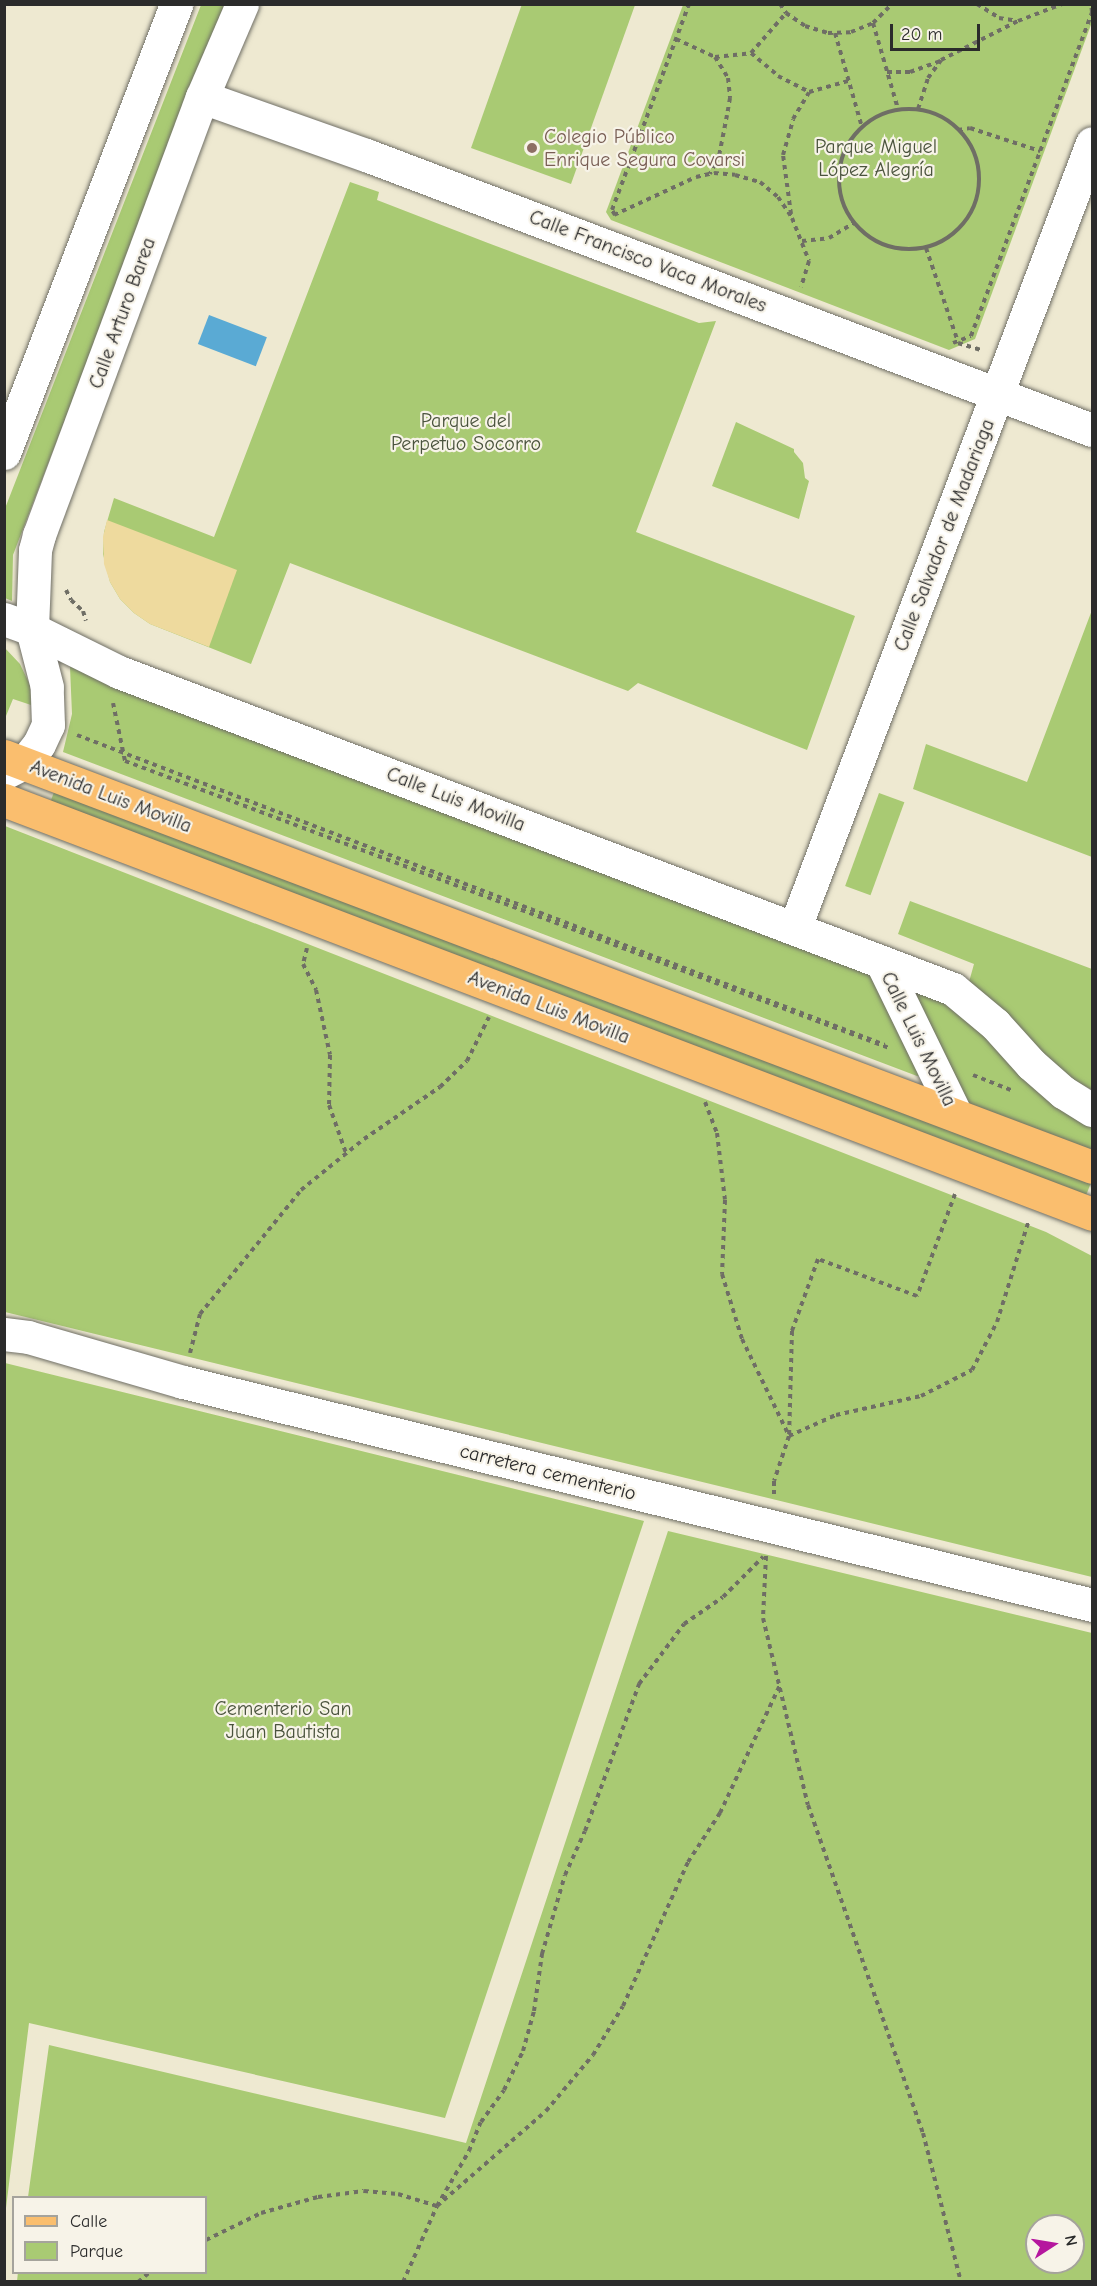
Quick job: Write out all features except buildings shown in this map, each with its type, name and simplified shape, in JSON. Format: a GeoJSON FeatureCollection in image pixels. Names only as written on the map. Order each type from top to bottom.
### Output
{"type":"FeatureCollection","features":[{"type":"Feature","properties":{"kind":"main road","name":"Avenida Luis Movilla"},"geometry":{"type":"LineString","coordinates":[[11,764],[1092,1167]]}},
{"type":"Feature","properties":{"kind":"main road","name":"Avenida Luis Movilla"},"geometry":{"type":"LineString","coordinates":[[4,800],[1092,1214]]}},
{"type":"Feature","properties":{"kind":"street"},"geometry":{"type":"LineString","coordinates":[[4,453],[176,4]]}},
{"type":"Feature","properties":{"kind":"street","name":"Calle Arturo Barea"},"geometry":{"type":"LineString","coordinates":[[11,764],[39,744],[48,724],[47,687],[18,624],[39,535],[202,97],[242,4]]}},
{"type":"Feature","properties":{"kind":"street","name":"Calle Francisco Vaca Morales"},"geometry":{"type":"LineString","coordinates":[[202,97],[376,158],[1092,430]]}},
{"type":"Feature","properties":{"kind":"street","name":"Calle Salvador de Madariaga"},"geometry":{"type":"LineString","coordinates":[[795,927],[1092,143]]}},
{"type":"Feature","properties":{"kind":"street","name":"Calle Luis Movilla"},"geometry":{"type":"LineString","coordinates":[[18,624],[119,672],[795,927],[953,989],[995,1023],[1031,1064],[1063,1092],[1092,1110]]}},
{"type":"Feature","properties":{"kind":"street","name":"Calle Luis Movilla"},"geometry":{"type":"LineString","coordinates":[[882,963],[956,1115]]}},
{"type":"Feature","properties":{"kind":"street","name":"carretera cementerio"},"geometry":{"type":"LineString","coordinates":[[4,1334],[28,1337],[183,1382],[770,1540],[1092,1605]]}},
{"type":"Feature","properties":{"kind":"path"},"geometry":{"type":"LineString","coordinates":[[618,220],[612,210],[689,4]]}},
{"type":"Feature","properties":{"kind":"path"},"geometry":{"type":"LineString","coordinates":[[780,4],[786,13],[805,26],[835,33],[851,32],[873,23],[892,4]]}},
{"type":"Feature","properties":{"kind":"path"},"geometry":{"type":"LineString","coordinates":[[977,4],[999,18],[1018,21]]}},
{"type":"Feature","properties":{"kind":"path"},"geometry":{"type":"LineString","coordinates":[[887,72],[910,72],[940,60],[1018,21],[1062,4]]}},
{"type":"Feature","properties":{"kind":"path"},"geometry":{"type":"LineString","coordinates":[[944,344],[958,342],[971,336],[1092,12],[1091,4]]}},
{"type":"Feature","properties":{"kind":"path"},"geometry":{"type":"LineString","coordinates":[[676,39],[715,57],[751,53],[786,13]]}},
{"type":"Feature","properties":{"kind":"path"},"geometry":{"type":"LineString","coordinates":[[873,23],[898,109]]}},
{"type":"Feature","properties":{"kind":"path"},"geometry":{"type":"LineString","coordinates":[[835,33],[862,127]]}},
{"type":"Feature","properties":{"kind":"path"},"geometry":{"type":"LineString","coordinates":[[751,53],[778,76],[809,92],[848,81]]}},
{"type":"Feature","properties":{"kind":"path"},"geometry":{"type":"LineString","coordinates":[[710,174],[719,156],[730,98],[728,78],[715,57]]}},
{"type":"Feature","properties":{"kind":"path"},"geometry":{"type":"LineString","coordinates":[[918,109],[928,78],[940,60]]}},
{"type":"Feature","properties":{"kind":"path"},"geometry":{"type":"LineString","coordinates":[[792,218],[783,155],[794,119],[809,92]]}},
{"type":"Feature","properties":{"kind":"path"},"geometry":{"type":"LineString","coordinates":[[898,109],[918,109],[938,115],[958,130],[969,142],[977,161],[979,181],[975,204],[963,225],[946,240],[926,248],[900,250],[878,243],[854,223],[845,211],[838,188],[840,165],[848,143],[862,127],[879,115],[898,109]]}},
{"type":"Feature","properties":{"kind":"path"},"geometry":{"type":"LineString","coordinates":[[958,130],[970,128],[1040,151]]}},
{"type":"Feature","properties":{"kind":"path"},"geometry":{"type":"LineString","coordinates":[[614,214],[696,177],[710,174],[735,175],[759,182],[778,197],[792,218],[809,261],[800,290],[811,294]]}},
{"type":"Feature","properties":{"kind":"path"},"geometry":{"type":"LineString","coordinates":[[802,241],[829,238],[854,223]]}},
{"type":"Feature","properties":{"kind":"path"},"geometry":{"type":"LineString","coordinates":[[926,248],[958,342]]}},
{"type":"Feature","properties":{"kind":"path"},"geometry":{"type":"LineString","coordinates":[[35,559],[59,570],[71,600],[83,611],[88,626],[100,642],[123,752]]}},
{"type":"Feature","properties":{"kind":"path"},"geometry":{"type":"LineString","coordinates":[[48,724],[872,1039],[889,1048],[929,1059],[1021,1094]]}},
{"type":"Feature","properties":{"kind":"path"},"geometry":{"type":"LineString","coordinates":[[313,918],[303,964],[316,990],[330,1055],[329,1105],[346,1153]]}},
{"type":"Feature","properties":{"kind":"path"},"geometry":{"type":"LineString","coordinates":[[183,1382],[200,1314],[301,1190],[346,1153],[440,1088],[467,1061],[482,1036],[501,989]]}},
{"type":"Feature","properties":{"kind":"path"},"geometry":{"type":"LineString","coordinates":[[889,1048],[897,1055]]}},
{"type":"Feature","properties":{"kind":"path"},"geometry":{"type":"LineString","coordinates":[[689,1060],[717,1133],[725,1200],[722,1274],[742,1339],[789,1436]]}},
{"type":"Feature","properties":{"kind":"path"},"geometry":{"type":"LineString","coordinates":[[961,2282],[923,2133],[808,1805],[763,1618],[774,1481],[789,1436],[792,1331],[818,1259],[917,1296],[966,1166]]}},
{"type":"Feature","properties":{"kind":"path"},"geometry":{"type":"LineString","coordinates":[[789,1436],[836,1414],[921,1396],[972,1370],[997,1322],[1037,1193]]}},
{"type":"Feature","properties":{"kind":"path"},"geometry":{"type":"LineString","coordinates":[[403,2282],[437,2206],[469,2151],[481,2122],[504,2090],[523,2052],[534,2011],[542,1954],[565,1875],[585,1831],[639,1684],[684,1624],[723,1597],[770,1540]]}},
{"type":"Feature","properties":{"kind":"path"},"geometry":{"type":"LineString","coordinates":[[437,2206],[546,2111],[593,2055],[623,2006],[688,1862],[720,1814],[780,1685]]}},
{"type":"Feature","properties":{"kind":"path"},"geometry":{"type":"LineString","coordinates":[[207,2240],[261,2213],[318,2197],[364,2191],[398,2194],[437,2206]]}},
{"type":"Feature","properties":{"kind":"green space"},"geometry":{"type":"Polygon","coordinates":[[[522,4],[635,5],[571,184],[471,148],[522,4]]]}},
{"type":"Feature","properties":{"kind":"green space"},"geometry":{"type":"Polygon","coordinates":[[[201,5],[224,5],[13,555],[12,601],[5,598],[4,511],[201,5]]]}},
{"type":"Feature","properties":{"kind":"green space","name":"Parque Miguel López Alegría"},"geometry":{"type":"Polygon","coordinates":[[[683,5],[1092,5],[1092,22],[975,339],[949,350],[611,220],[606,212],[683,5]]]}},
{"type":"Feature","properties":{"kind":"green space","name":"Parque del Perpetuo Socorro"},"geometry":{"type":"Polygon","coordinates":[[[350,182],[379,192],[377,200],[488,243],[699,323],[716,321],[636,532],[855,616],[807,750],[638,683],[628,691],[290,563],[251,664],[150,624],[120,599],[110,582],[103,554],[104,532],[114,498],[214,537],[350,182]]]}},
{"type":"Feature","properties":{"kind":"green space"},"geometry":{"type":"Polygon","coordinates":[[[736,422],[794,449],[803,463],[805,478],[809,481],[799,519],[712,486],[736,422]]]}},
{"type":"Feature","properties":{"kind":"green space"},"geometry":{"type":"Polygon","coordinates":[[[1092,610],[1092,857],[913,789],[926,744],[1027,782],[1092,610]]]}},
{"type":"Feature","properties":{"kind":"green space"},"geometry":{"type":"Polygon","coordinates":[[[4,647],[20,664],[30,685],[31,705],[13,699],[6,716],[4,647]]]}},
{"type":"Feature","properties":{"kind":"green space"},"geometry":{"type":"Polygon","coordinates":[[[78,665],[872,971],[924,1075],[917,1076],[63,752],[72,714],[70,667],[78,665]]]}},
{"type":"Feature","properties":{"kind":"green space"},"geometry":{"type":"Polygon","coordinates":[[[56,787],[1090,1184],[1082,1206],[47,809],[56,787]]]}},
{"type":"Feature","properties":{"kind":"green space"},"geometry":{"type":"Polygon","coordinates":[[[879,793],[904,802],[871,895],[845,886],[879,793]]]}},
{"type":"Feature","properties":{"kind":"green space"},"geometry":{"type":"Polygon","coordinates":[[[5,826],[1046,1232],[1092,1256],[1092,1577],[5,1312],[5,826]]]}},
{"type":"Feature","properties":{"kind":"green space"},"geometry":{"type":"Polygon","coordinates":[[[910,901],[1092,969],[1092,1090],[1060,1072],[969,982],[974,964],[898,934],[910,901]]]}},
{"type":"Feature","properties":{"kind":"green space"},"geometry":{"type":"Polygon","coordinates":[[[915,987],[947,998],[1092,1121],[1092,1150],[962,1102],[912,994],[915,987]]]}},
{"type":"Feature","properties":{"kind":"green space","name":"Cementerio San Juan Bautista"},"geometry":{"type":"Polygon","coordinates":[[[5,1363],[644,1521],[445,2118],[29,2023],[5,2216],[5,1363]]]}},
{"type":"Feature","properties":{"kind":"green space"},"geometry":{"type":"Polygon","coordinates":[[[668,1531],[1092,1633],[1092,2281],[17,2281],[18,2274],[207,2274],[207,2196],[28,2196],[49,2045],[466,2143],[668,1531]]]}},
{"type":"Feature","properties":{"kind":"sand"},"geometry":{"type":"Polygon","coordinates":[[[107,520],[237,570],[209,647],[150,624],[120,599],[110,582],[104,564],[103,537],[107,520]]]}},
{"type":"Feature","properties":{"kind":"water"},"geometry":{"type":"Polygon","coordinates":[[[209,315],[267,337],[256,366],[198,344],[209,315]]]}},
{"type":"Feature","properties":{"kind":"place","name":"Colegio Público Enrique Segura Covarsi"},"geometry":{"type":"Point","coordinates":[532,148]}}]}
